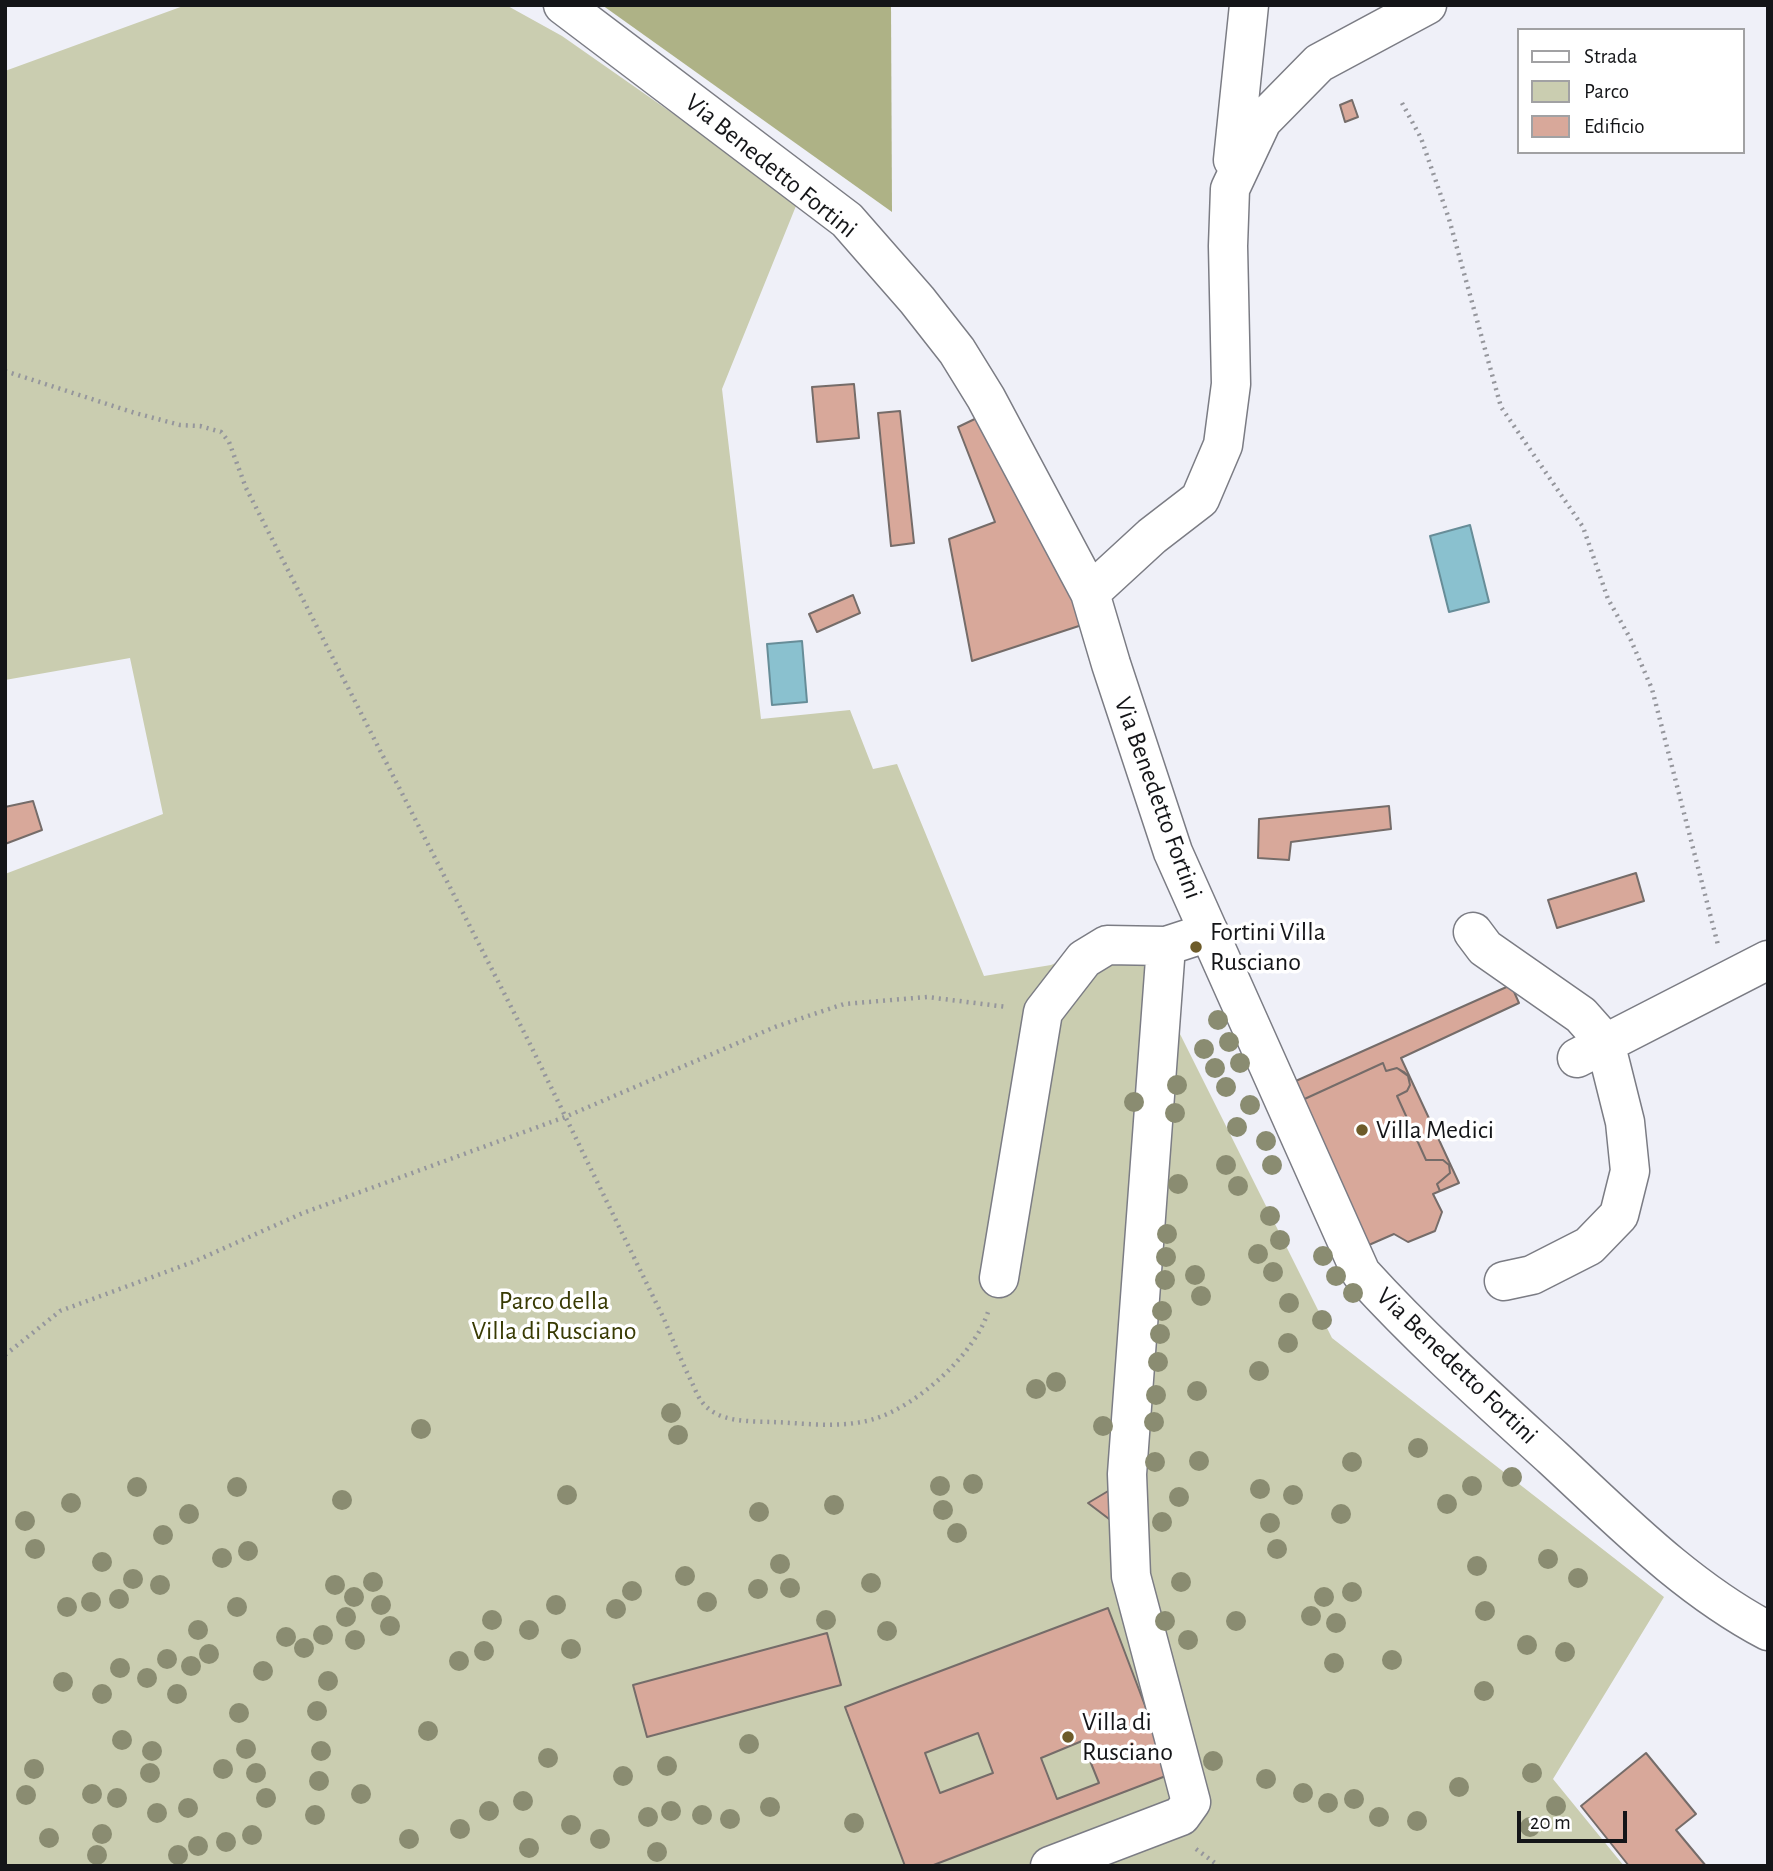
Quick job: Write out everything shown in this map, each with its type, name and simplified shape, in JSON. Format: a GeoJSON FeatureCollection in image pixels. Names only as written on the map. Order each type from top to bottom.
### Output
{"type":"FeatureCollection","features":[{"type":"Feature","properties":{"kind":"street","name":"Via Benedetto Fortini"},"geometry":{"type":"LineString","coordinates":[[563,5],[826,204],[856,230],[957,351],[986,398],[1090,593],[1173,852],[1361,1273],[1402,1319],[1644,1543],[1718,1603],[1768,1632]]}},
{"type":"Feature","properties":{"kind":"street"},"geometry":{"type":"LineString","coordinates":[[1090,593],[1152,537],[1200,499],[1223,445],[1231,384],[1228,246],[1230,190],[1249,5]]}},
{"type":"Feature","properties":{"kind":"street"},"geometry":{"type":"LineString","coordinates":[[1230,190],[1262,121],[1318,63],[1427,5]]}},
{"type":"Feature","properties":{"kind":"street"},"geometry":{"type":"LineString","coordinates":[[999,1278],[1043,1012],[1084,960],[1107,945],[1166,946],[1209,932]]}},
{"type":"Feature","properties":{"kind":"street"},"geometry":{"type":"LineString","coordinates":[[1473,932],[1485,948],[1581,1015],[1591,1050],[1625,1122],[1630,1171],[1619,1215],[1590,1246],[1532,1275],[1504,1281]]}},
{"type":"Feature","properties":{"kind":"street"},"geometry":{"type":"LineString","coordinates":[[1050,1866],[1181,1816],[1191,1802],[1131,1576],[1127,1474],[1166,946]]}},
{"type":"Feature","properties":{"kind":"street"},"geometry":{"type":"LineString","coordinates":[[1591,1050],[1768,960]]}},
{"type":"Feature","properties":{"kind":"path"},"geometry":{"type":"LineString","coordinates":[[1402,103],[1421,138],[1448,219],[1501,407],[1583,527],[1608,599],[1630,638],[1651,689],[1727,979]]}},
{"type":"Feature","properties":{"kind":"path"},"geometry":{"type":"LineString","coordinates":[[5,371],[180,425],[200,426],[221,432],[229,442],[246,488],[529,1042],[659,1308],[681,1362],[702,1403],[721,1417],[746,1421],[840,1425],[874,1419],[904,1405],[966,1353],[986,1318],[999,1278]]}},
{"type":"Feature","properties":{"kind":"path"},"geometry":{"type":"LineString","coordinates":[[5,1355],[60,1311],[193,1262],[315,1209],[565,1117],[775,1027],[844,1004],[927,997],[1043,1012]]}},
{"type":"Feature","properties":{"kind":"path"},"geometry":{"type":"LineString","coordinates":[[1198,1850],[1219,1866]]}},
{"type":"Feature","properties":{"kind":"green space","name":"Parco della Villa di Rusciano"},"geometry":{"type":"Polygon","coordinates":[[[186,5],[506,5],[562,36],[798,201],[722,389],[761,719],[850,710],[873,769],[897,764],[984,976],[1051,965],[1129,932],[1332,1338],[1664,1597],[1553,1779],[1624,1866],[5,1866],[5,874],[163,814],[130,658],[5,680],[5,71],[186,5]]]}},
{"type":"Feature","properties":{"kind":"green space"},"geometry":{"type":"Polygon","coordinates":[[[602,5],[891,5],[892,212],[602,5]]]}},
{"type":"Feature","properties":{"kind":"water"},"geometry":{"type":"Polygon","coordinates":[[[1470,525],[1489,602],[1449,612],[1430,536],[1470,525]]]}},
{"type":"Feature","properties":{"kind":"water"},"geometry":{"type":"Polygon","coordinates":[[[802,641],[807,702],[772,705],[767,644],[802,641]]]}},
{"type":"Feature","properties":{"kind":"building"},"geometry":{"type":"Polygon","coordinates":[[[1352,100],[1358,117],[1345,122],[1340,105],[1352,100]]]}},
{"type":"Feature","properties":{"kind":"building"},"geometry":{"type":"Polygon","coordinates":[[[854,384],[859,438],[817,442],[812,387],[854,384]]]}},
{"type":"Feature","properties":{"kind":"building"},"geometry":{"type":"Polygon","coordinates":[[[900,411],[914,543],[891,546],[878,413],[900,411]]]}},
{"type":"Feature","properties":{"kind":"building"},"geometry":{"type":"Polygon","coordinates":[[[981,416],[1085,624],[972,661],[949,539],[995,522],[958,427],[981,416]]]}},
{"type":"Feature","properties":{"kind":"building"},"geometry":{"type":"Polygon","coordinates":[[[853,595],[860,613],[817,632],[809,614],[853,595]]]}},
{"type":"Feature","properties":{"kind":"building"},"geometry":{"type":"Polygon","coordinates":[[[33,801],[42,830],[5,844],[5,807],[33,801]]]}},
{"type":"Feature","properties":{"kind":"building"},"geometry":{"type":"Polygon","coordinates":[[[1389,806],[1391,829],[1291,842],[1289,860],[1258,858],[1259,819],[1389,806]]]}},
{"type":"Feature","properties":{"kind":"building"},"geometry":{"type":"Polygon","coordinates":[[[1636,873],[1644,901],[1557,928],[1548,900],[1636,873]]]}},
{"type":"Feature","properties":{"kind":"building"},"geometry":{"type":"Polygon","coordinates":[[[1511,985],[1519,1003],[1401,1058],[1459,1183],[1440,1191],[1437,1184],[1450,1173],[1449,1165],[1443,1160],[1426,1160],[1397,1096],[1407,1091],[1410,1085],[1404,1072],[1397,1068],[1386,1071],[1383,1063],[1298,1102],[1289,1084],[1511,985]]]}},
{"type":"Feature","properties":{"kind":"building","name":"Villa Medici"},"geometry":{"type":"Polygon","coordinates":[[[1383,1063],[1386,1071],[1397,1068],[1408,1076],[1410,1085],[1407,1091],[1397,1096],[1426,1160],[1443,1160],[1449,1165],[1450,1173],[1437,1184],[1440,1191],[1433,1194],[1442,1212],[1435,1231],[1408,1242],[1394,1234],[1362,1248],[1298,1102],[1383,1063]]]}},
{"type":"Feature","properties":{"kind":"building"},"geometry":{"type":"Polygon","coordinates":[[[1120,1484],[1117,1525],[1088,1503],[1120,1484]]]}},
{"type":"Feature","properties":{"kind":"building","name":"Villa di Rusciano"},"geometry":{"type":"Polygon","coordinates":[[[1108,1608],[1171,1774],[931,1866],[905,1866],[845,1707],[1108,1608]],[[978,1733],[925,1753],[940,1793],[993,1773],[978,1733]],[[1082,1741],[1041,1758],[1057,1799],[1099,1783],[1082,1741]]]}},
{"type":"Feature","properties":{"kind":"building"},"geometry":{"type":"Polygon","coordinates":[[[827,1633],[841,1685],[647,1737],[633,1685],[827,1633]]]}},
{"type":"Feature","properties":{"kind":"building"},"geometry":{"type":"Polygon","coordinates":[[[1646,1753],[1696,1814],[1676,1830],[1706,1866],[1629,1866],[1581,1806],[1646,1753]]]}},
{"type":"Feature","properties":{"kind":"place","name":"Fortini Villa Rusciano"},"geometry":{"type":"Point","coordinates":[1196,947]}},
{"type":"Feature","properties":{"kind":"place","name":"Villa Medici"},"geometry":{"type":"Point","coordinates":[1362,1130]}},
{"type":"Feature","properties":{"kind":"place","name":"Villa di Rusciano"},"geometry":{"type":"Point","coordinates":[1068,1737]}}]}
